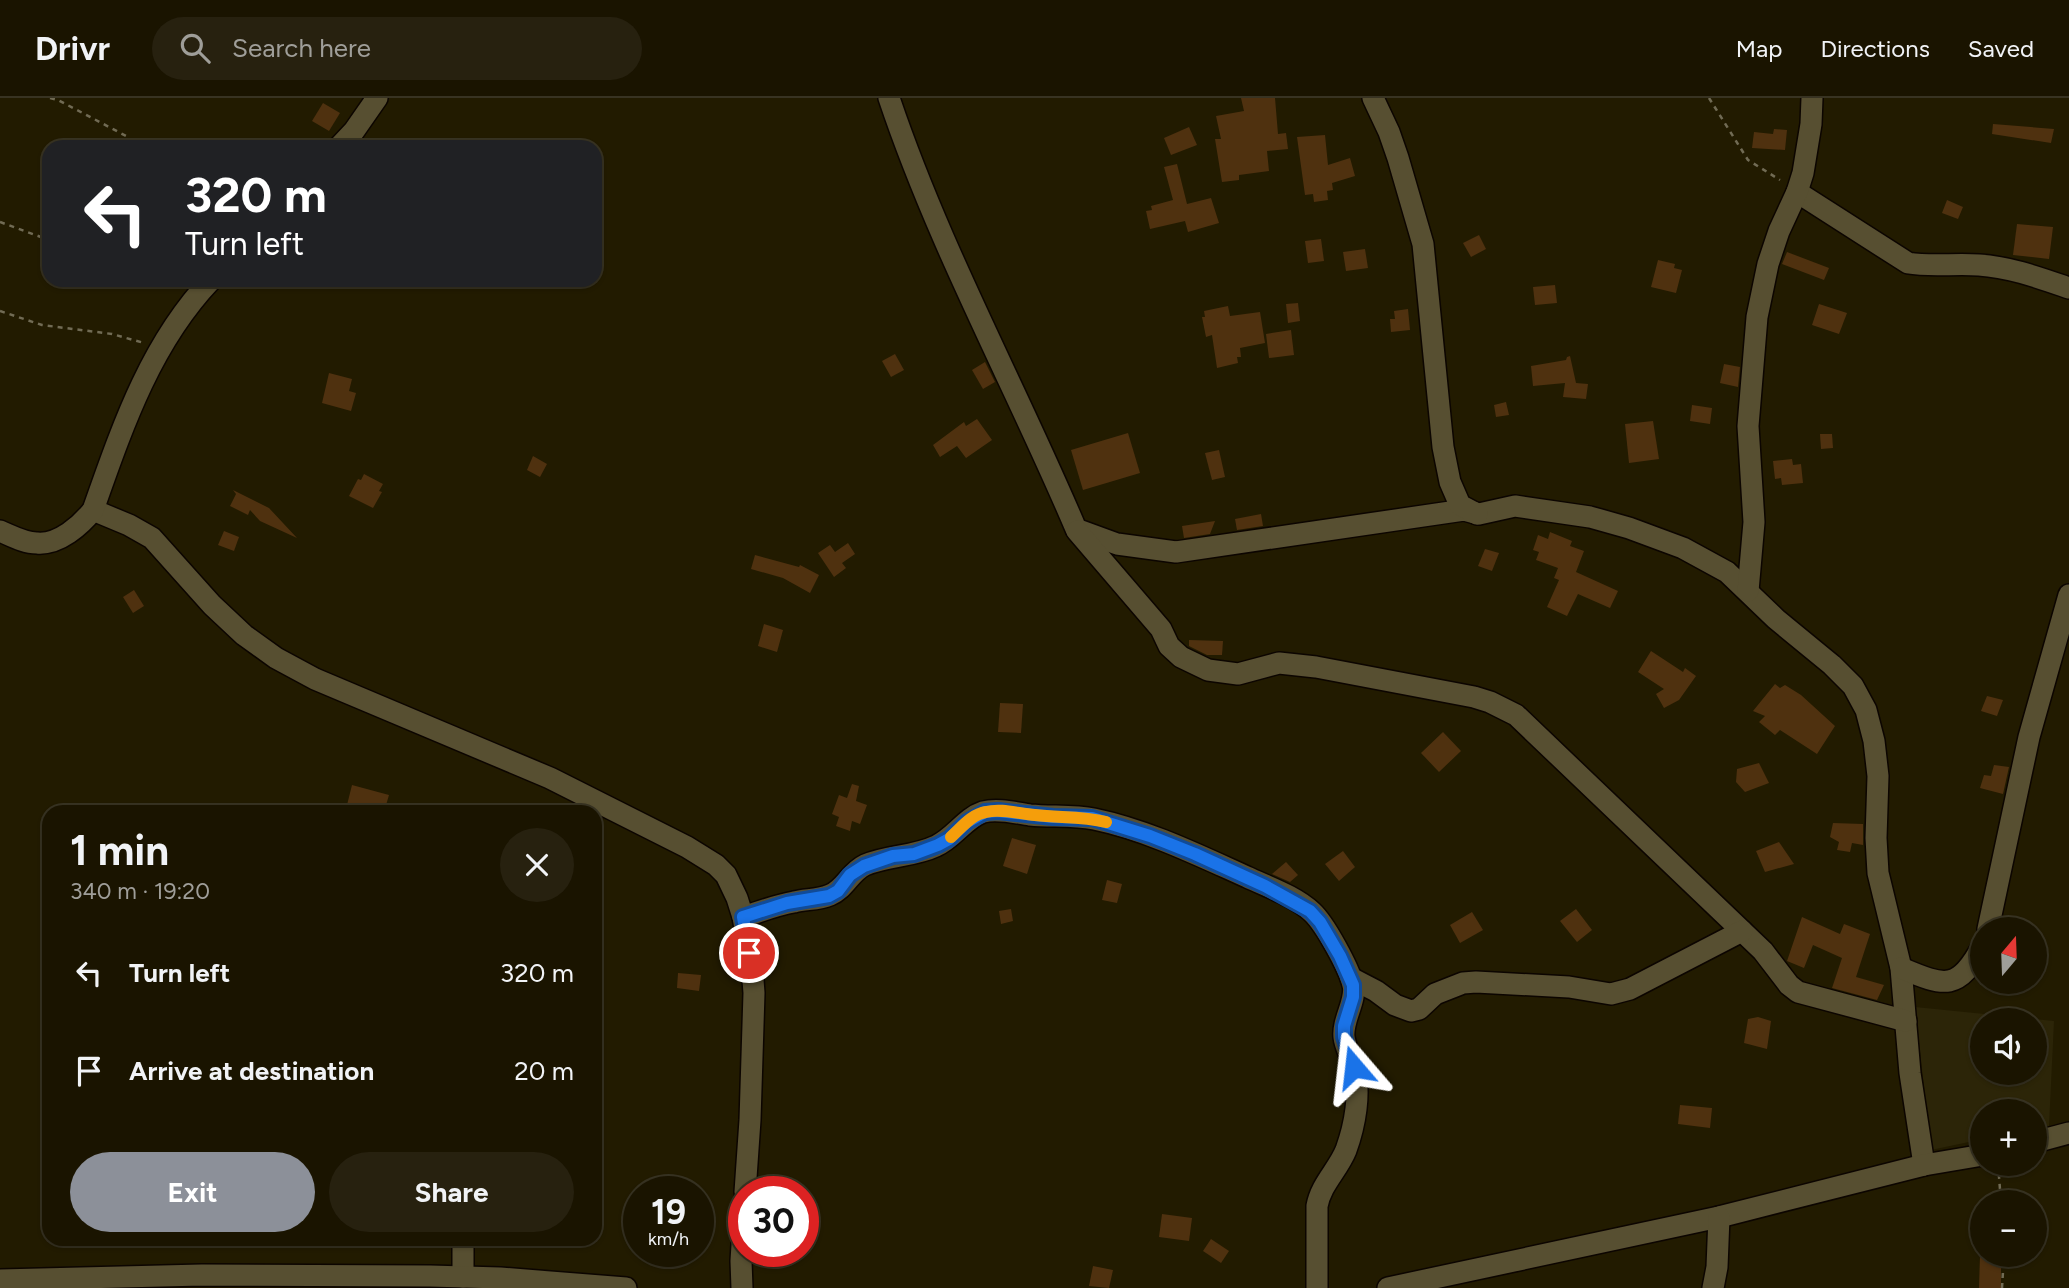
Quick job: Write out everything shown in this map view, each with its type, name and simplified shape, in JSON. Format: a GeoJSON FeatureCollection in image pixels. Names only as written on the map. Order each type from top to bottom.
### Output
{"type":"FeatureCollection","features":[{"type":"Feature","properties":{"kind":"street"},"geometry":{"type":"LineString","coordinates":[[346,140],[377,98]]}},
{"type":"Feature","properties":{"kind":"street"},"geometry":{"type":"LineString","coordinates":[[889,98],[907,153],[953,262],[1076,529],[1161,629],[1169,646],[1181,657],[1208,670],[1237,674],[1279,663],[1316,667],[1475,697],[1516,715],[1763,951],[1793,989],[1834,1003],[1906,1021]]}},
{"type":"Feature","properties":{"kind":"street"},"geometry":{"type":"LineString","coordinates":[[1373,98],[1398,158],[1423,244],[1443,447],[1450,482],[1460,505],[1479,514]]}},
{"type":"Feature","properties":{"kind":"street"},"geometry":{"type":"LineString","coordinates":[[1748,591],[1754,522],[1748,426],[1758,317],[1768,264],[1779,231],[1797,192],[1808,146],[1812,98]]}},
{"type":"Feature","properties":{"kind":"street"},"geometry":{"type":"LineString","coordinates":[[1797,192],[1908,262],[1922,265],[1991,266],[2032,275],[2069,288]]}},
{"type":"Feature","properties":{"kind":"street"},"geometry":{"type":"LineString","coordinates":[[0,531],[27,541],[43,543],[71,532],[83,522],[93,510],[140,386],[180,318],[205,287]]}},
{"type":"Feature","properties":{"kind":"street"},"geometry":{"type":"LineString","coordinates":[[1076,529],[1118,544],[1176,552],[1464,510],[1479,514],[1515,506],[1590,517],[1629,528],[1684,548],[1727,572],[1790,632],[1847,679],[1866,709],[1874,741],[1878,776],[1878,873],[1901,968],[1910,1073],[1924,1165]]}},
{"type":"Feature","properties":{"kind":"street"},"geometry":{"type":"LineString","coordinates":[[93,510],[152,538],[212,605],[244,635],[276,658],[315,679],[550,778],[716,865],[726,876],[737,898],[752,967],[754,993],[746,1176]]}},
{"type":"Feature","properties":{"kind":"street"},"geometry":{"type":"LineString","coordinates":[[1991,917],[2029,737],[2069,595]]}},
{"type":"Feature","properties":{"kind":"street"},"geometry":{"type":"LineString","coordinates":[[743,917],[787,903],[829,896],[838,891],[850,875],[864,866],[893,856],[914,854],[938,845],[949,839],[967,822],[985,812],[998,811],[1092,818],[1150,836],[1265,886],[1305,907],[1320,922],[1340,956],[1354,990],[1344,1026],[1344,1037],[1356,1077],[1355,1114],[1345,1151],[1319,1195],[1317,1288]]}},
{"type":"Feature","properties":{"kind":"street"},"geometry":{"type":"LineString","coordinates":[[1350,978],[1411,1011],[1419,1009],[1435,994],[1451,987],[1476,982],[1569,987],[1611,994],[1630,989],[1742,931]]}},
{"type":"Feature","properties":{"kind":"street"},"geometry":{"type":"LineString","coordinates":[[1901,968],[1934,981],[1950,982],[1964,974],[1970,966]]}},
{"type":"Feature","properties":{"kind":"street"},"geometry":{"type":"LineString","coordinates":[[2047,1139],[2069,1133]]}},
{"type":"Feature","properties":{"kind":"street"},"geometry":{"type":"LineString","coordinates":[[1388,1288],[1719,1217],[1924,1165],[1970,1157]]}},
{"type":"Feature","properties":{"kind":"street"},"geometry":{"type":"LineString","coordinates":[[1713,1288],[1719,1217]]}},
{"type":"Feature","properties":{"kind":"street"},"geometry":{"type":"LineString","coordinates":[[463,1246],[463,1277]]}},
{"type":"Feature","properties":{"kind":"street"},"geometry":{"type":"LineString","coordinates":[[740,1267],[742,1288]]}},
{"type":"Feature","properties":{"kind":"street"},"geometry":{"type":"LineString","coordinates":[[0,1280],[202,1275],[463,1277],[626,1288]]}},
{"type":"Feature","properties":{"kind":"path"},"geometry":{"type":"LineString","coordinates":[[50,98],[130,140]]}},
{"type":"Feature","properties":{"kind":"path"},"geometry":{"type":"LineString","coordinates":[[1709,98],[1748,160],[1797,192]]}},
{"type":"Feature","properties":{"kind":"path"},"geometry":{"type":"LineString","coordinates":[[0,222],[42,237]]}},
{"type":"Feature","properties":{"kind":"path"},"geometry":{"type":"LineString","coordinates":[[0,310],[42,325],[112,334],[160,350]]}},
{"type":"Feature","properties":{"kind":"path"},"geometry":{"type":"LineString","coordinates":[[2002,1288],[2003,1267]]}},
{"type":"Feature","properties":{"kind":"shaded area"},"geometry":{"type":"Polygon","coordinates":[[[1915,1007],[1970,1013],[1970,1085],[2047,1085],[2047,1020],[2054,1021],[2049,1126],[2047,1099],[1970,1099],[1970,1142],[1931,1150],[1915,1007]]]}},
{"type":"Feature","properties":{"kind":"building"},"geometry":{"type":"Polygon","coordinates":[[[1241,98],[1275,98],[1278,134],[1286,133],[1288,149],[1267,151],[1269,171],[1239,175],[1239,180],[1222,182],[1215,139],[1221,139],[1216,116],[1244,111],[1241,98]]]}},
{"type":"Feature","properties":{"kind":"building"},"geometry":{"type":"Polygon","coordinates":[[[323,103],[340,113],[329,131],[312,121],[323,103]]]}},
{"type":"Feature","properties":{"kind":"building"},"geometry":{"type":"Polygon","coordinates":[[[1993,124],[2054,129],[2051,143],[1992,134],[1993,124]]]}},
{"type":"Feature","properties":{"kind":"building"},"geometry":{"type":"Polygon","coordinates":[[[1189,127],[1197,145],[1171,155],[1164,138],[1189,127]]]}},
{"type":"Feature","properties":{"kind":"building"},"geometry":{"type":"Polygon","coordinates":[[[1774,129],[1787,130],[1785,150],[1752,148],[1754,132],[1773,134],[1774,129]]]}},
{"type":"Feature","properties":{"kind":"building"},"geometry":{"type":"Polygon","coordinates":[[[1325,135],[1328,165],[1350,158],[1355,176],[1332,183],[1333,190],[1327,191],[1328,200],[1314,202],[1313,194],[1305,195],[1297,137],[1325,135]]]}},
{"type":"Feature","properties":{"kind":"building"},"geometry":{"type":"Polygon","coordinates":[[[1177,164],[1187,204],[1211,198],[1219,223],[1188,232],[1185,221],[1150,229],[1146,211],[1152,210],[1151,206],[1173,200],[1164,167],[1177,164]]]}},
{"type":"Feature","properties":{"kind":"building"},"geometry":{"type":"Polygon","coordinates":[[[1947,200],[1963,207],[1958,219],[1942,213],[1947,200]]]}},
{"type":"Feature","properties":{"kind":"building"},"geometry":{"type":"Polygon","coordinates":[[[2017,224],[2053,227],[2049,259],[2013,255],[2017,224]]]}},
{"type":"Feature","properties":{"kind":"building"},"geometry":{"type":"Polygon","coordinates":[[[1479,235],[1486,249],[1471,257],[1463,243],[1479,235]]]}},
{"type":"Feature","properties":{"kind":"building"},"geometry":{"type":"Polygon","coordinates":[[[1321,239],[1324,261],[1308,263],[1305,241],[1321,239]]]}},
{"type":"Feature","properties":{"kind":"building"},"geometry":{"type":"Polygon","coordinates":[[[1365,249],[1368,268],[1346,271],[1343,252],[1365,249]]]}},
{"type":"Feature","properties":{"kind":"building"},"geometry":{"type":"Polygon","coordinates":[[[1787,252],[1829,268],[1824,280],[1782,264],[1787,252]]]}},
{"type":"Feature","properties":{"kind":"building"},"geometry":{"type":"Polygon","coordinates":[[[1658,260],[1675,264],[1674,268],[1682,270],[1676,293],[1651,287],[1658,260]]]}},
{"type":"Feature","properties":{"kind":"building"},"geometry":{"type":"Polygon","coordinates":[[[1555,285],[1557,303],[1535,305],[1533,287],[1555,285]]]}},
{"type":"Feature","properties":{"kind":"building"},"geometry":{"type":"Polygon","coordinates":[[[1298,303],[1300,321],[1288,323],[1286,304],[1298,303]]]}},
{"type":"Feature","properties":{"kind":"building"},"geometry":{"type":"Polygon","coordinates":[[[1819,304],[1847,313],[1839,334],[1812,325],[1819,304]]]}},
{"type":"Feature","properties":{"kind":"building"},"geometry":{"type":"Polygon","coordinates":[[[1228,306],[1230,316],[1260,312],[1265,343],[1240,348],[1241,357],[1237,357],[1238,363],[1217,368],[1212,335],[1206,337],[1202,317],[1205,317],[1204,311],[1228,306]]]}},
{"type":"Feature","properties":{"kind":"building"},"geometry":{"type":"Polygon","coordinates":[[[1408,309],[1410,330],[1391,332],[1390,319],[1395,319],[1394,311],[1408,309]]]}},
{"type":"Feature","properties":{"kind":"building"},"geometry":{"type":"Polygon","coordinates":[[[1291,330],[1294,355],[1269,358],[1266,334],[1291,330]]]}},
{"type":"Feature","properties":{"kind":"building"},"geometry":{"type":"Polygon","coordinates":[[[895,354],[904,370],[891,377],[882,361],[895,354]]]}},
{"type":"Feature","properties":{"kind":"building"},"geometry":{"type":"Polygon","coordinates":[[[1570,356],[1576,383],[1588,384],[1586,399],[1563,397],[1565,383],[1533,386],[1531,366],[1566,360],[1570,356]]]}},
{"type":"Feature","properties":{"kind":"building"},"geometry":{"type":"Polygon","coordinates":[[[985,362],[995,382],[983,389],[972,370],[985,362]]]}},
{"type":"Feature","properties":{"kind":"building"},"geometry":{"type":"Polygon","coordinates":[[[1724,364],[1740,367],[1738,387],[1720,383],[1724,364]]]}},
{"type":"Feature","properties":{"kind":"building"},"geometry":{"type":"Polygon","coordinates":[[[329,373],[352,379],[349,391],[356,393],[351,411],[322,403],[329,373]]]}},
{"type":"Feature","properties":{"kind":"building"},"geometry":{"type":"Polygon","coordinates":[[[1506,402],[1509,415],[1496,417],[1494,405],[1506,402]]]}},
{"type":"Feature","properties":{"kind":"building"},"geometry":{"type":"Polygon","coordinates":[[[1692,405],[1712,408],[1710,424],[1690,421],[1692,405]]]}},
{"type":"Feature","properties":{"kind":"building"},"geometry":{"type":"Polygon","coordinates":[[[977,419],[992,440],[966,458],[957,446],[940,457],[933,445],[964,422],[966,426],[977,419]]]}},
{"type":"Feature","properties":{"kind":"building"},"geometry":{"type":"Polygon","coordinates":[[[1653,421],[1659,459],[1629,463],[1625,424],[1653,421]]]}},
{"type":"Feature","properties":{"kind":"building"},"geometry":{"type":"Polygon","coordinates":[[[1128,433],[1140,473],[1083,490],[1071,450],[1128,433]]]}},
{"type":"Feature","properties":{"kind":"building"},"geometry":{"type":"Polygon","coordinates":[[[1820,434],[1832,434],[1833,448],[1821,449],[1820,434]]]}},
{"type":"Feature","properties":{"kind":"building"},"geometry":{"type":"Polygon","coordinates":[[[1219,450],[1225,477],[1212,480],[1205,453],[1219,450]]]}},
{"type":"Feature","properties":{"kind":"building"},"geometry":{"type":"Polygon","coordinates":[[[533,456],[547,464],[540,477],[527,470],[533,456]]]}},
{"type":"Feature","properties":{"kind":"building"},"geometry":{"type":"Polygon","coordinates":[[[1792,459],[1793,465],[1801,464],[1803,483],[1782,485],[1781,478],[1775,479],[1773,461],[1792,459]]]}},
{"type":"Feature","properties":{"kind":"building"},"geometry":{"type":"Polygon","coordinates":[[[364,474],[383,484],[379,491],[382,492],[373,508],[349,496],[358,479],[361,480],[364,474]]]}},
{"type":"Feature","properties":{"kind":"building"},"geometry":{"type":"Polygon","coordinates":[[[233,490],[269,508],[297,538],[260,521],[250,510],[248,515],[230,506],[236,494],[233,490]]]}},
{"type":"Feature","properties":{"kind":"building"},"geometry":{"type":"Polygon","coordinates":[[[1261,514],[1263,526],[1237,530],[1235,519],[1261,514]]]}},
{"type":"Feature","properties":{"kind":"building"},"geometry":{"type":"Polygon","coordinates":[[[1215,521],[1210,534],[1184,538],[1182,526],[1215,521]]]}},
{"type":"Feature","properties":{"kind":"building"},"geometry":{"type":"Polygon","coordinates":[[[224,531],[239,537],[234,551],[218,545],[224,531]]]}},
{"type":"Feature","properties":{"kind":"building"},"geometry":{"type":"Polygon","coordinates":[[[1550,532],[1572,541],[1570,546],[1584,551],[1576,572],[1618,591],[1610,608],[1578,594],[1567,616],[1547,607],[1559,580],[1554,578],[1558,568],[1536,560],[1539,552],[1533,550],[1538,535],[1548,539],[1550,532]]]}},
{"type":"Feature","properties":{"kind":"building"},"geometry":{"type":"Polygon","coordinates":[[[848,543],[855,554],[842,563],[846,568],[834,577],[818,553],[830,545],[835,552],[848,543]]]}},
{"type":"Feature","properties":{"kind":"building"},"geometry":{"type":"Polygon","coordinates":[[[1485,549],[1499,553],[1492,571],[1478,566],[1485,549]]]}},
{"type":"Feature","properties":{"kind":"building"},"geometry":{"type":"Polygon","coordinates":[[[755,555],[799,567],[800,565],[819,575],[810,593],[783,578],[751,569],[755,555]]]}},
{"type":"Feature","properties":{"kind":"building"},"geometry":{"type":"Polygon","coordinates":[[[134,590],[144,606],[133,613],[123,597],[134,590]]]}},
{"type":"Feature","properties":{"kind":"building"},"geometry":{"type":"Polygon","coordinates":[[[764,624],[783,630],[777,652],[758,646],[764,624]]]}},
{"type":"Feature","properties":{"kind":"building"},"geometry":{"type":"Polygon","coordinates":[[[1189,640],[1223,641],[1222,655],[1207,655],[1189,646],[1189,640]]]}},
{"type":"Feature","properties":{"kind":"building"},"geometry":{"type":"Polygon","coordinates":[[[1651,651],[1683,672],[1685,668],[1696,676],[1679,700],[1664,708],[1656,694],[1664,689],[1638,672],[1651,651]]]}},
{"type":"Feature","properties":{"kind":"building"},"geometry":{"type":"Polygon","coordinates":[[[1775,684],[1780,688],[1785,685],[1801,695],[1835,726],[1817,754],[1780,730],[1775,735],[1759,722],[1765,716],[1753,711],[1775,684]]]}},
{"type":"Feature","properties":{"kind":"building"},"geometry":{"type":"Polygon","coordinates":[[[1987,696],[2003,700],[1997,716],[1981,711],[1987,696]]]}},
{"type":"Feature","properties":{"kind":"building"},"geometry":{"type":"Polygon","coordinates":[[[1000,703],[1023,704],[1021,733],[998,732],[1000,703]]]}},
{"type":"Feature","properties":{"kind":"building"},"geometry":{"type":"Polygon","coordinates":[[[1443,732],[1461,751],[1439,772],[1421,753],[1443,732]]]}},
{"type":"Feature","properties":{"kind":"building"},"geometry":{"type":"Polygon","coordinates":[[[1759,763],[1769,783],[1745,792],[1736,782],[1737,769],[1759,763]]]}},
{"type":"Feature","properties":{"kind":"building"},"geometry":{"type":"Polygon","coordinates":[[[1994,765],[2009,767],[2003,794],[1980,788],[1984,775],[1991,776],[1994,765]]]}},
{"type":"Feature","properties":{"kind":"building"},"geometry":{"type":"Polygon","coordinates":[[[852,784],[859,786],[856,801],[867,805],[860,824],[852,821],[850,831],[836,826],[839,817],[832,814],[839,795],[847,798],[852,784]]]}},
{"type":"Feature","properties":{"kind":"building"},"geometry":{"type":"Polygon","coordinates":[[[352,785],[389,795],[386,805],[347,805],[352,785]]]}},
{"type":"Feature","properties":{"kind":"building"},"geometry":{"type":"Polygon","coordinates":[[[1833,823],[1863,824],[1863,845],[1852,843],[1850,852],[1837,850],[1839,842],[1830,837],[1833,823]]]}},
{"type":"Feature","properties":{"kind":"building"},"geometry":{"type":"Polygon","coordinates":[[[1012,838],[1036,845],[1027,874],[1003,866],[1012,838]]]}},
{"type":"Feature","properties":{"kind":"building"},"geometry":{"type":"Polygon","coordinates":[[[1779,842],[1794,864],[1765,872],[1756,851],[1779,842]]]}},
{"type":"Feature","properties":{"kind":"building"},"geometry":{"type":"Polygon","coordinates":[[[1343,851],[1355,867],[1339,881],[1325,864],[1343,851]]]}},
{"type":"Feature","properties":{"kind":"building"},"geometry":{"type":"Polygon","coordinates":[[[1286,862],[1298,875],[1290,882],[1272,874],[1286,862]]]}},
{"type":"Feature","properties":{"kind":"building"},"geometry":{"type":"Polygon","coordinates":[[[1107,880],[1122,884],[1117,903],[1102,900],[1107,880]]]}},
{"type":"Feature","properties":{"kind":"building"},"geometry":{"type":"Polygon","coordinates":[[[1011,909],[1013,921],[1001,924],[999,911],[1011,909]]]}},
{"type":"Feature","properties":{"kind":"building"},"geometry":{"type":"Polygon","coordinates":[[[1576,909],[1592,930],[1577,942],[1560,921],[1576,909]]]}},
{"type":"Feature","properties":{"kind":"building"},"geometry":{"type":"Polygon","coordinates":[[[1472,912],[1483,930],[1460,943],[1450,925],[1472,912]]]}},
{"type":"Feature","properties":{"kind":"building"},"geometry":{"type":"Polygon","coordinates":[[[1802,917],[1840,934],[1844,924],[1870,934],[1856,977],[1884,985],[1877,1000],[1832,988],[1842,958],[1813,945],[1804,968],[1787,961],[1802,917]]]}},
{"type":"Feature","properties":{"kind":"building"},"geometry":{"type":"Polygon","coordinates":[[[678,973],[701,975],[699,991],[677,988],[678,973]]]}},
{"type":"Feature","properties":{"kind":"building"},"geometry":{"type":"Polygon","coordinates":[[[1758,1017],[1771,1021],[1767,1049],[1744,1043],[1748,1019],[1758,1017]]]}},
{"type":"Feature","properties":{"kind":"building"},"geometry":{"type":"Polygon","coordinates":[[[1680,1105],[1712,1108],[1710,1128],[1678,1124],[1680,1105]]]}},
{"type":"Feature","properties":{"kind":"building"},"geometry":{"type":"Polygon","coordinates":[[[1162,1214],[1192,1218],[1189,1241],[1159,1237],[1162,1214]]]}},
{"type":"Feature","properties":{"kind":"building"},"geometry":{"type":"Polygon","coordinates":[[[1211,1239],[1229,1251],[1221,1263],[1203,1251],[1211,1239]]]}},
{"type":"Feature","properties":{"kind":"building"},"geometry":{"type":"Polygon","coordinates":[[[1093,1266],[1113,1270],[1109,1288],[1089,1286],[1093,1266]]]}},
{"type":"Feature","properties":{"kind":"building"},"geometry":{"type":"Polygon","coordinates":[[[1980,1267],[2001,1267],[2001,1288],[1979,1288],[1980,1267]]]}},
{"type":"Feature","properties":{"kind":"slow traffic"},"geometry":{"type":"LineString","coordinates":[[951,837],[967,822],[985,812],[1092,818],[1106,822]]}},
{"type":"Feature","properties":{"kind":"route"},"geometry":{"type":"LineString","coordinates":[[749,953],[743,917],[787,903],[829,896],[838,891],[856,870],[893,856],[914,854],[938,845],[949,839],[967,822],[985,812],[1092,818],[1150,836],[1195,854],[1265,886],[1310,911],[1320,922],[1340,956],[1353,985],[1344,1037],[1354,1067]]}}]}
